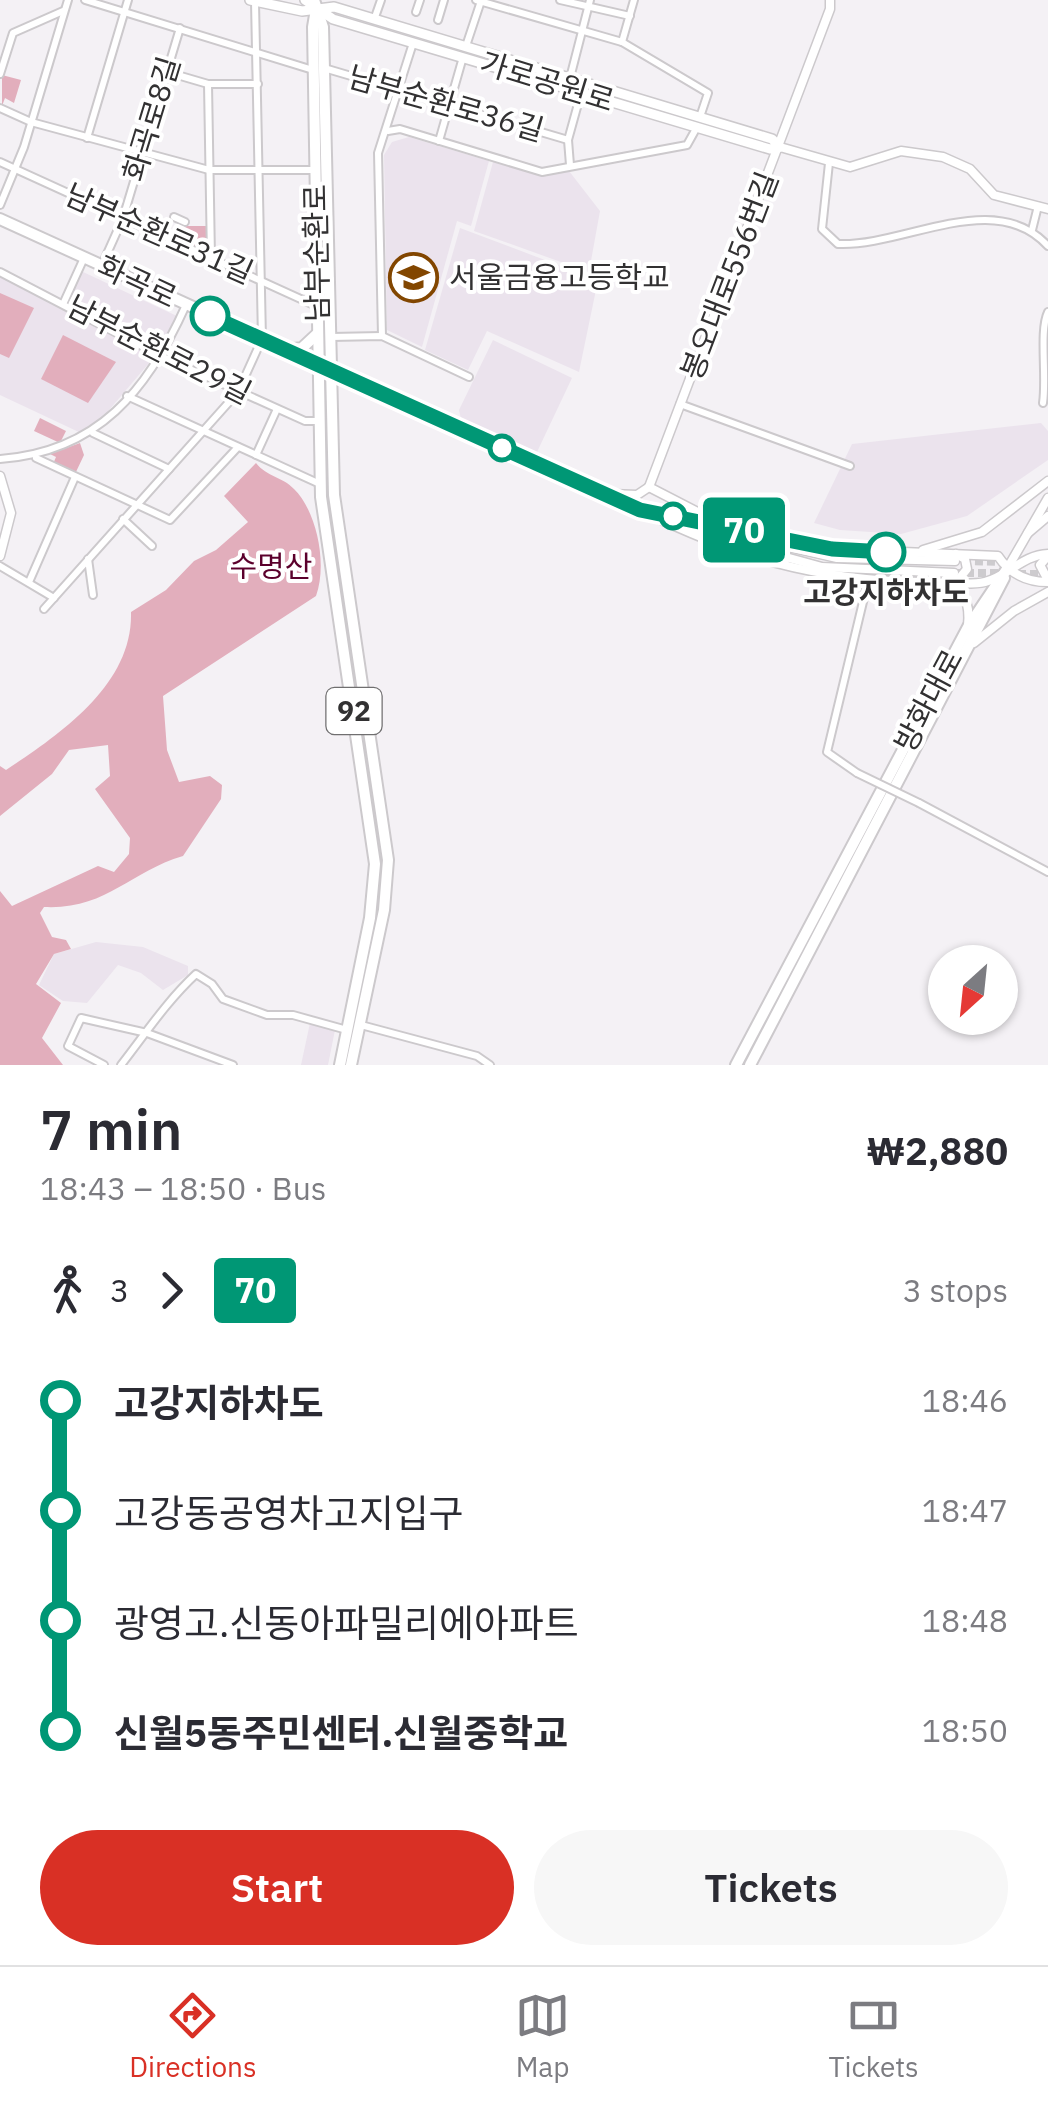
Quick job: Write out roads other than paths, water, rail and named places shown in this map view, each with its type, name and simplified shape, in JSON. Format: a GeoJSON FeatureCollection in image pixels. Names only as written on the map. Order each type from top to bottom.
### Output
{"type":"FeatureCollection","features":[{"type":"Feature","properties":{"kind":"main road","name":"가로공원로"},"geometry":{"type":"LineString","coordinates":[[305,0],[374,20],[581,93],[772,139],[780,147]]}},
{"type":"Feature","properties":{"kind":"main road","name":"가로공원로"},"geometry":{"type":"LineString","coordinates":[[252,1],[302,11],[316,3]]}},
{"type":"Feature","properties":{"kind":"main road","name":"가로공원로"},"geometry":{"type":"LineString","coordinates":[[316,3],[333,19],[414,43],[570,78],[699,122]]}},
{"type":"Feature","properties":{"kind":"main road","name":"남부순환로"},"geometry":{"type":"LineString","coordinates":[[316,3],[334,495],[388,860],[384,910],[354,1062]]}},
{"type":"Feature","properties":{"kind":"main road","name":"남부순환로"},"geometry":{"type":"LineString","coordinates":[[319,69],[315,170],[320,484],[374,844],[370,918],[340,1062]]}},
{"type":"Feature","properties":{"kind":"main road","name":"화곡로"},"geometry":{"type":"LineString","coordinates":[[0,219],[603,494]]}},
{"type":"Feature","properties":{"kind":"main road"},"geometry":{"type":"LineString","coordinates":[[318,320],[323,338],[331,336]]}},
{"type":"Feature","properties":{"kind":"main road"},"geometry":{"type":"LineString","coordinates":[[286,350],[302,348],[318,333]]}},
{"type":"Feature","properties":{"kind":"main road"},"geometry":{"type":"LineString","coordinates":[[319,406],[324,405],[327,428],[333,434]]}},
{"type":"Feature","properties":{"kind":"main road","name":"방화대로"},"geometry":{"type":"LineString","coordinates":[[736,1065],[968,627],[1007,570]]}},
{"type":"Feature","properties":{"kind":"main road","name":"방화대로"},"geometry":{"type":"LineString","coordinates":[[750,1065],[1007,570]]}},
{"type":"Feature","properties":{"kind":"street"},"geometry":{"type":"LineString","coordinates":[[0,205],[16,169],[68,0]]}},
{"type":"Feature","properties":{"kind":"street","name":"남부순환로36길"},"geometry":{"type":"LineString","coordinates":[[85,0],[568,140]]}},
{"type":"Feature","properties":{"kind":"street"},"geometry":{"type":"LineString","coordinates":[[87,138],[128,0]]}},
{"type":"Feature","properties":{"kind":"street"},"geometry":{"type":"LineString","coordinates":[[374,20],[380,0]]}},
{"type":"Feature","properties":{"kind":"street"},"geometry":{"type":"LineString","coordinates":[[416,12],[420,0]]}},
{"type":"Feature","properties":{"kind":"street"},"geometry":{"type":"LineString","coordinates":[[438,20],[444,0]]}},
{"type":"Feature","properties":{"kind":"street"},"geometry":{"type":"LineString","coordinates":[[388,132],[400,129],[542,172],[687,145],[708,93],[622,42],[479,0]]}},
{"type":"Feature","properties":{"kind":"street","name":"가로공원로"},"geometry":{"type":"LineString","coordinates":[[464,52],[479,0]]}},
{"type":"Feature","properties":{"kind":"street"},"geometry":{"type":"LineString","coordinates":[[515,11],[518,0]]}},
{"type":"Feature","properties":{"kind":"street"},"geometry":{"type":"LineString","coordinates":[[560,0],[630,16]]}},
{"type":"Feature","properties":{"kind":"street"},"geometry":{"type":"LineString","coordinates":[[622,42],[634,0]]}},
{"type":"Feature","properties":{"kind":"street","name":"봉오대로556번길"},"geometry":{"type":"LineString","coordinates":[[649,487],[780,147],[830,10],[830,0]]}},
{"type":"Feature","properties":{"kind":"street"},"geometry":{"type":"LineString","coordinates":[[44,609],[238,392],[262,340],[258,84],[252,1]]}},
{"type":"Feature","properties":{"kind":"street"},"geometry":{"type":"LineString","coordinates":[[570,78],[589,4]]}},
{"type":"Feature","properties":{"kind":"street"},"geometry":{"type":"LineString","coordinates":[[0,74],[14,33],[64,11]]}},
{"type":"Feature","properties":{"kind":"street","name":"화곡로8길"},"geometry":{"type":"LineString","coordinates":[[101,266],[122,218],[180,28]]}},
{"type":"Feature","properties":{"kind":"street"},"geometry":{"type":"LineString","coordinates":[[382,336],[378,154],[414,43]]}},
{"type":"Feature","properties":{"kind":"street"},"geometry":{"type":"LineString","coordinates":[[439,141],[464,52]]}},
{"type":"Feature","properties":{"kind":"street"},"geometry":{"type":"LineString","coordinates":[[166,72],[208,84],[258,84]]}},
{"type":"Feature","properties":{"kind":"street"},"geometry":{"type":"LineString","coordinates":[[208,84],[211,258]]}},
{"type":"Feature","properties":{"kind":"street"},"geometry":{"type":"LineString","coordinates":[[570,165],[568,140],[581,93]]}},
{"type":"Feature","properties":{"kind":"street"},"geometry":{"type":"LineString","coordinates":[[0,108],[31,122],[209,170],[315,170]]}},
{"type":"Feature","properties":{"kind":"street","name":"가로공원로"},"geometry":{"type":"LineString","coordinates":[[780,147],[850,167],[901,151],[943,157],[970,170],[994,195],[1043,207]]}},
{"type":"Feature","properties":{"kind":"street","name":"남부순환로31길"},"geometry":{"type":"LineString","coordinates":[[0,162],[318,306]]}},
{"type":"Feature","properties":{"kind":"street"},"geometry":{"type":"LineString","coordinates":[[829,164],[822,229],[838,244],[930,226],[1006,220],[1032,230],[1048,246]]}},
{"type":"Feature","properties":{"kind":"street"},"geometry":{"type":"LineString","coordinates":[[1032,230],[1043,207]]}},
{"type":"Feature","properties":{"kind":"street","name":"남부순환로31길"},"geometry":{"type":"LineString","coordinates":[[174,216],[185,222]]}},
{"type":"Feature","properties":{"kind":"street"},"geometry":{"type":"LineString","coordinates":[[64,302],[84,258]]}},
{"type":"Feature","properties":{"kind":"street","name":"남부순환로29길"},"geometry":{"type":"LineString","coordinates":[[0,272],[163,357],[305,421],[319,421]]}},
{"type":"Feature","properties":{"kind":"street"},"geometry":{"type":"LineString","coordinates":[[0,459],[35,458],[93,433],[163,357],[186,304]]}},
{"type":"Feature","properties":{"kind":"street"},"geometry":{"type":"LineString","coordinates":[[1043,402],[1047,361],[1043,322],[1048,312]]}},
{"type":"Feature","properties":{"kind":"street"},"geometry":{"type":"LineString","coordinates":[[331,336],[382,336],[469,377]]}},
{"type":"Feature","properties":{"kind":"street"},"geometry":{"type":"LineString","coordinates":[[128,396],[320,484]]}},
{"type":"Feature","properties":{"kind":"street","name":"봉오대로556번길"},"geometry":{"type":"LineString","coordinates":[[680,404],[850,466]]}},
{"type":"Feature","properties":{"kind":"street"},"geometry":{"type":"LineString","coordinates":[[256,455],[277,409]]}},
{"type":"Feature","properties":{"kind":"street"},"geometry":{"type":"LineString","coordinates":[[93,433],[168,469]]}},
{"type":"Feature","properties":{"kind":"street"},"geometry":{"type":"LineString","coordinates":[[35,458],[170,520],[238,447]]}},
{"type":"Feature","properties":{"kind":"street"},"geometry":{"type":"LineString","coordinates":[[0,476],[11,513],[0,556]]}},
{"type":"Feature","properties":{"kind":"street"},"geometry":{"type":"LineString","coordinates":[[29,582],[75,477]]}},
{"type":"Feature","properties":{"kind":"street"},"geometry":{"type":"LineString","coordinates":[[907,554],[982,532],[1048,481]]}},
{"type":"Feature","properties":{"kind":"street"},"geometry":{"type":"LineString","coordinates":[[603,494],[638,496],[649,487],[721,525]]}},
{"type":"Feature","properties":{"kind":"street"},"geometry":{"type":"LineString","coordinates":[[603,494],[720,542],[786,560],[986,582],[1033,554],[1048,555]]}},
{"type":"Feature","properties":{"kind":"street"},"geometry":{"type":"LineString","coordinates":[[1007,570],[1021,539],[1048,498]]}},
{"type":"Feature","properties":{"kind":"street"},"geometry":{"type":"LineString","coordinates":[[640,510],[832,549],[955,557],[965,559],[967,569],[932,582],[868,581],[718,548],[640,510]]}},
{"type":"Feature","properties":{"kind":"street"},"geometry":{"type":"LineString","coordinates":[[640,510],[801,552],[872,561],[998,556],[1007,570],[1032,582],[1048,581],[1040,565],[1048,555]]}},
{"type":"Feature","properties":{"kind":"street"},"geometry":{"type":"LineString","coordinates":[[1021,539],[1048,516]]}},
{"type":"Feature","properties":{"kind":"street"},"geometry":{"type":"LineString","coordinates":[[123,519],[152,546]]}},
{"type":"Feature","properties":{"kind":"street"},"geometry":{"type":"LineString","coordinates":[[88,558],[93,595]]}},
{"type":"Feature","properties":{"kind":"street"},"geometry":{"type":"LineString","coordinates":[[0,566],[54,598]]}},
{"type":"Feature","properties":{"kind":"street"},"geometry":{"type":"LineString","coordinates":[[868,581],[828,752],[857,772],[1048,872]]}},
{"type":"Feature","properties":{"kind":"street"},"geometry":{"type":"LineString","coordinates":[[932,582],[960,592],[968,603],[968,627]]}},
{"type":"Feature","properties":{"kind":"street"},"geometry":{"type":"LineString","coordinates":[[970,646],[1014,611],[1048,592]]}},
{"type":"Feature","properties":{"kind":"street"},"geometry":{"type":"LineString","coordinates":[[123,1064],[147,1033],[158,1010],[196,974],[212,984],[222,1000],[267,1015],[293,1015],[347,1030]]}},
{"type":"Feature","properties":{"kind":"street"},"geometry":{"type":"LineString","coordinates":[[104,1065],[68,1046],[76,1021],[81,1018],[147,1033],[233,1065]]}},
{"type":"Feature","properties":{"kind":"street"},"geometry":{"type":"LineString","coordinates":[[361,1025],[477,1056],[490,1065]]}},
{"type":"Feature","properties":{"kind":"tunnel"},"geometry":{"type":"LineString","coordinates":[[963,561],[1004,562]]}},
{"type":"Feature","properties":{"kind":"tunnel"},"geometry":{"type":"LineString","coordinates":[[954,573],[1004,573]]}},
{"type":"Feature","properties":{"kind":"tunnel"},"geometry":{"type":"LineString","coordinates":[[1018,574],[1048,574]]}},
{"type":"Feature","properties":{"kind":"place","name":"서울금융고등학교"},"geometry":{"type":"Point","coordinates":[414,278]}},
{"type":"Feature","properties":{"kind":"place","name":"고강지하차도"},"geometry":{"type":"Point","coordinates":[886,552]}},
{"type":"Feature","properties":{"kind":"park label","name":"수명산"},"geometry":{"type":"Point","coordinates":[271,567]}}]}
